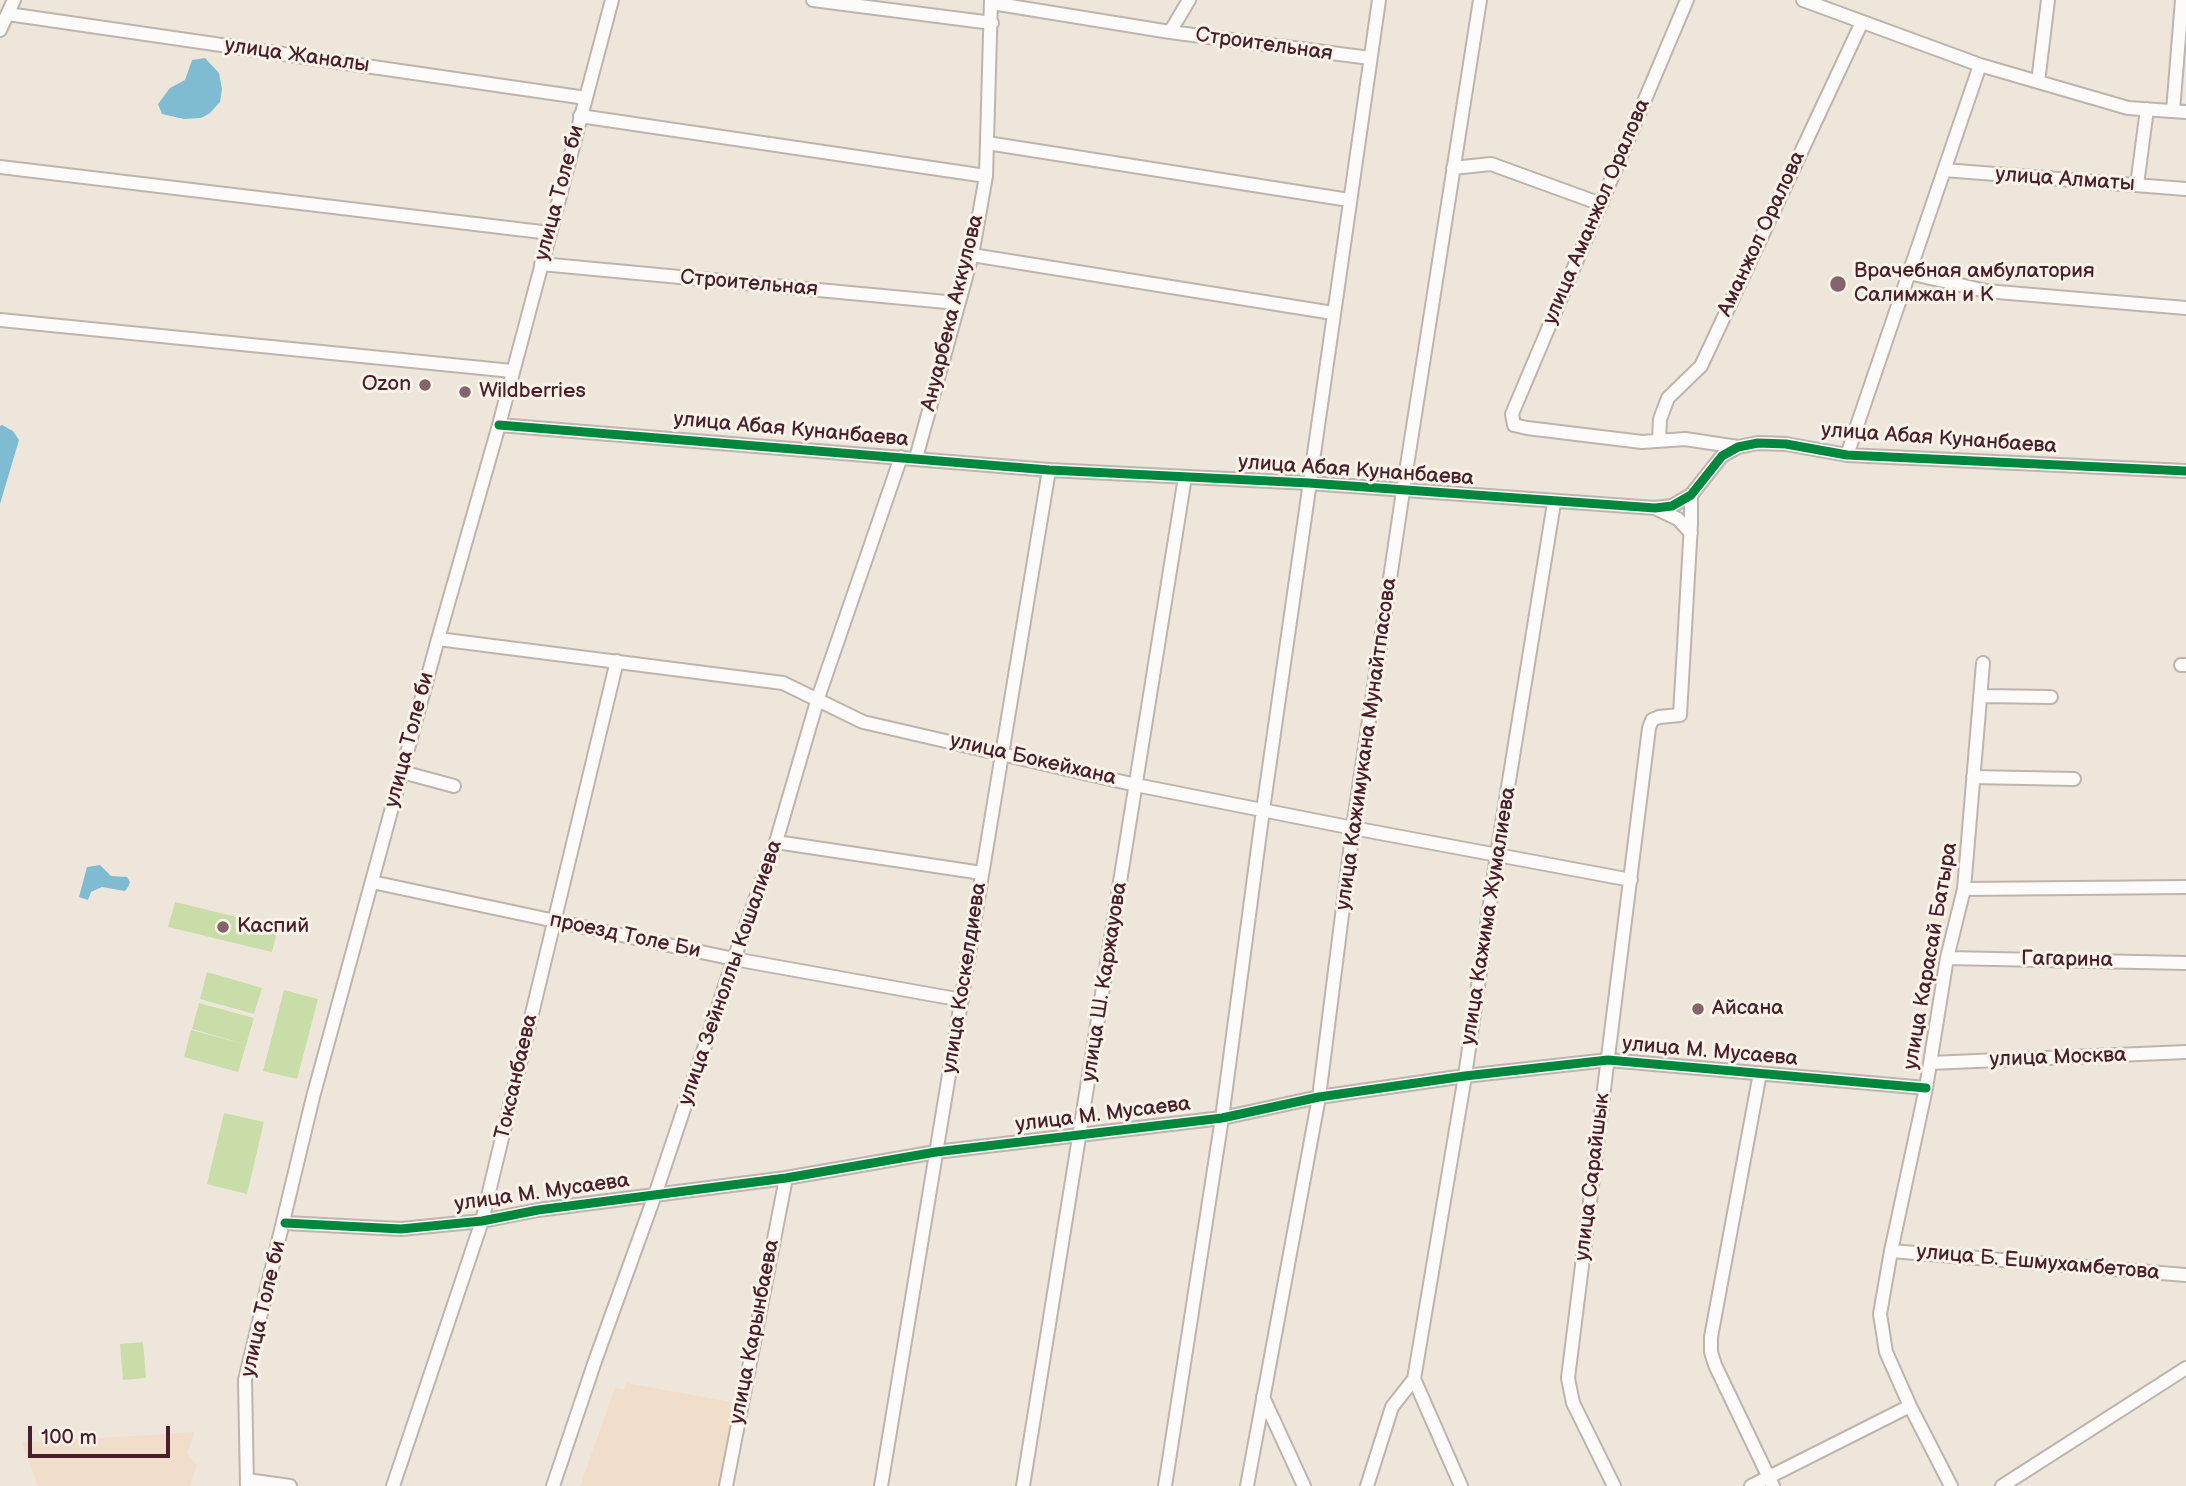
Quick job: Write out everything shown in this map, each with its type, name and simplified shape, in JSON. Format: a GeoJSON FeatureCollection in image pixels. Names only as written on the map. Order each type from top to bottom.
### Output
{"type":"FeatureCollection","features":[{"type":"Feature","properties":{"kind":"street"},"geometry":{"type":"LineString","coordinates":[[0,30],[14,0]]}},
{"type":"Feature","properties":{"kind":"street","name":"улица Толе би"},"geometry":{"type":"LineString","coordinates":[[247,1483],[246,1380],[313,1097],[499,425],[612,0]]}},
{"type":"Feature","properties":{"kind":"street"},"geometry":{"type":"LineString","coordinates":[[813,0],[992,23]]}},
{"type":"Feature","properties":{"kind":"street"},"geometry":{"type":"LineString","coordinates":[[1170,32],[1189,0]]}},
{"type":"Feature","properties":{"kind":"street"},"geometry":{"type":"LineString","coordinates":[[1165,1486],[1222,1118],[1263,810],[1379,0]]}},
{"type":"Feature","properties":{"kind":"street","name":"улица Кажимукана Мунайтпасова"},"geometry":{"type":"LineString","coordinates":[[1247,1486],[1319,1097],[1353,828],[1480,0]]}},
{"type":"Feature","properties":{"kind":"street","name":"улица Аманжол Оралова"},"geometry":{"type":"LineString","coordinates":[[1514,425],[1512,414],[1687,0]]}},
{"type":"Feature","properties":{"kind":"street"},"geometry":{"type":"LineString","coordinates":[[1803,0],[1980,65],[2128,108],[2179,111],[2182,0]]}},
{"type":"Feature","properties":{"kind":"street"},"geometry":{"type":"LineString","coordinates":[[2038,82],[2048,0]]}},
{"type":"Feature","properties":{"kind":"street","name":"Ануарбека Аккулова"},"geometry":{"type":"LineString","coordinates":[[916,458],[972,255],[986,176],[991,1]]}},
{"type":"Feature","properties":{"kind":"street","name":"Строительная"},"geometry":{"type":"LineString","coordinates":[[991,1],[1170,32],[1370,58]]}},
{"type":"Feature","properties":{"kind":"street","name":"улица Жаналы"},"geometry":{"type":"LineString","coordinates":[[8,14],[586,98]]}},
{"type":"Feature","properties":{"kind":"street","name":"Аманжол Оралова"},"geometry":{"type":"LineString","coordinates":[[1659,440],[1660,419],[1668,398],[1700,366],[1862,22]]}},
{"type":"Feature","properties":{"kind":"street"},"geometry":{"type":"LineString","coordinates":[[1847,455],[1980,65]]}},
{"type":"Feature","properties":{"kind":"street"},"geometry":{"type":"LineString","coordinates":[[2137,185],[2147,109]]}},
{"type":"Feature","properties":{"kind":"street"},"geometry":{"type":"LineString","coordinates":[[580,116],[986,176]]}},
{"type":"Feature","properties":{"kind":"street"},"geometry":{"type":"LineString","coordinates":[[987,143],[1349,200]]}},
{"type":"Feature","properties":{"kind":"street"},"geometry":{"type":"LineString","coordinates":[[1453,169],[1491,164],[1601,204]]}},
{"type":"Feature","properties":{"kind":"street"},"geometry":{"type":"LineString","coordinates":[[0,167],[550,233]]}},
{"type":"Feature","properties":{"kind":"street","name":"улица Алматы"},"geometry":{"type":"LineString","coordinates":[[1944,170],[2186,189]]}},
{"type":"Feature","properties":{"kind":"street"},"geometry":{"type":"LineString","coordinates":[[972,255],[1333,313]]}},
{"type":"Feature","properties":{"kind":"street","name":"Строительная"},"geometry":{"type":"LineString","coordinates":[[541,264],[957,303]]}},
{"type":"Feature","properties":{"kind":"street"},"geometry":{"type":"LineString","coordinates":[[1909,273],[1986,291],[2186,308]]}},
{"type":"Feature","properties":{"kind":"street"},"geometry":{"type":"LineString","coordinates":[[0,320],[512,371]]}},
{"type":"Feature","properties":{"kind":"street","name":"улица Абая Кунанбаева"},"geometry":{"type":"LineString","coordinates":[[499,425],[1049,470],[1309,484],[1554,503],[1655,508],[1672,506],[1691,495]]}},
{"type":"Feature","properties":{"kind":"street","name":"улица Абая Кунанбаева"},"geometry":{"type":"LineString","coordinates":[[1514,425],[1642,442],[1685,439],[1738,447],[1758,443],[1786,444],[1847,455],[2186,471]]}},
{"type":"Feature","properties":{"kind":"street"},"geometry":{"type":"LineString","coordinates":[[1691,533],[1691,495],[1722,456],[1738,447]]}},
{"type":"Feature","properties":{"kind":"street","name":"улица Зейноллы Кошалиева"},"geometry":{"type":"LineString","coordinates":[[553,1486],[776,842],[818,698],[901,457]]}},
{"type":"Feature","properties":{"kind":"street","name":"улица Коскелдиева"},"geometry":{"type":"LineString","coordinates":[[881,1486],[1049,470]]}},
{"type":"Feature","properties":{"kind":"street","name":"улица Ш. Каржауова"},"geometry":{"type":"LineString","coordinates":[[1023,1486],[1185,477]]}},
{"type":"Feature","properties":{"kind":"street","name":"улица Кажима Жумалиева"},"geometry":{"type":"LineString","coordinates":[[1414,1379],[1465,1076],[1497,855],[1554,503]]}},
{"type":"Feature","properties":{"kind":"street"},"geometry":{"type":"LineString","coordinates":[[1655,508],[1678,519],[1691,533]]}},
{"type":"Feature","properties":{"kind":"street","name":"улица Сарайшык"},"geometry":{"type":"LineString","coordinates":[[1615,1486],[1573,1404],[1568,1378],[1649,728],[1652,720],[1659,717],[1681,715],[1691,533]]}},
{"type":"Feature","properties":{"kind":"street","name":"улица Бокейхана"},"geometry":{"type":"LineString","coordinates":[[438,639],[783,683],[863,722],[1136,785],[1631,880]]}},
{"type":"Feature","properties":{"kind":"street","name":"Токсанбаева"},"geometry":{"type":"LineString","coordinates":[[393,1486],[482,1221],[617,661]]}},
{"type":"Feature","properties":{"kind":"street","name":"улица Карасай Батыра"},"geometry":{"type":"LineString","coordinates":[[1951,1486],[1886,1352],[1880,1314],[1926,1088],[1947,958],[1964,889],[1983,663]]}},
{"type":"Feature","properties":{"kind":"street"},"geometry":{"type":"LineString","coordinates":[[1980,696],[2051,697]]}},
{"type":"Feature","properties":{"kind":"street"},"geometry":{"type":"LineString","coordinates":[[402,772],[454,786]]}},
{"type":"Feature","properties":{"kind":"street"},"geometry":{"type":"LineString","coordinates":[[1973,778],[2074,779]]}},
{"type":"Feature","properties":{"kind":"street"},"geometry":{"type":"LineString","coordinates":[[776,842],[982,873]]}},
{"type":"Feature","properties":{"kind":"street","name":"проезд Толе Би"},"geometry":{"type":"LineString","coordinates":[[372,882],[734,959],[962,1000]]}},
{"type":"Feature","properties":{"kind":"street"},"geometry":{"type":"LineString","coordinates":[[1964,889],[2186,887]]}},
{"type":"Feature","properties":{"kind":"street","name":"Гагарина"},"geometry":{"type":"LineString","coordinates":[[1947,958],[2186,963]]}},
{"type":"Feature","properties":{"kind":"street","name":"улица Москва"},"geometry":{"type":"LineString","coordinates":[[1930,1063],[2186,1052]]}},
{"type":"Feature","properties":{"kind":"street","name":"улица М. Мусаева"},"geometry":{"type":"LineString","coordinates":[[285,1223],[401,1229],[482,1221],[538,1210],[786,1178],[936,1152],[1222,1118],[1319,1097],[1465,1076],[1608,1060],[1926,1088]]}},
{"type":"Feature","properties":{"kind":"street"},"geometry":{"type":"LineString","coordinates":[[1760,1073],[1711,1337],[1711,1352],[1771,1482]]}},
{"type":"Feature","properties":{"kind":"street","name":"улица Карынбаева"},"geometry":{"type":"LineString","coordinates":[[726,1486],[786,1178]]}},
{"type":"Feature","properties":{"kind":"street","name":"улица Б. Ешмухамбетова"},"geometry":{"type":"LineString","coordinates":[[1891,1251],[2186,1275]]}},
{"type":"Feature","properties":{"kind":"street"},"geometry":{"type":"LineString","coordinates":[[2002,1486],[2186,1368]]}},
{"type":"Feature","properties":{"kind":"street"},"geometry":{"type":"LineString","coordinates":[[1367,1486],[1392,1407],[1414,1379],[1461,1486]]}},
{"type":"Feature","properties":{"kind":"street"},"geometry":{"type":"LineString","coordinates":[[1263,1396],[1304,1486]]}},
{"type":"Feature","properties":{"kind":"street"},"geometry":{"type":"LineString","coordinates":[[1751,1486],[1771,1482],[1910,1406]]}},
{"type":"Feature","properties":{"kind":"street"},"geometry":{"type":"LineString","coordinates":[[247,1483],[290,1486]]}},
{"type":"Feature","properties":{"kind":"shaded area"},"geometry":{"type":"Polygon","coordinates":[[[626,1383],[737,1403],[720,1486],[580,1486],[615,1388],[624,1389],[626,1383]]]}},
{"type":"Feature","properties":{"kind":"shaded area"},"geometry":{"type":"Polygon","coordinates":[[[195,1432],[187,1453],[197,1465],[190,1486],[38,1486],[22,1443],[195,1432]]]}},
{"type":"Feature","properties":{"kind":"green space","name":"Каспий"},"geometry":{"type":"Polygon","coordinates":[[[175,902],[278,927],[272,952],[168,927],[175,902]]]}},
{"type":"Feature","properties":{"kind":"green space"},"geometry":{"type":"Polygon","coordinates":[[[207,972],[262,988],[254,1014],[200,999],[207,972]]]}},
{"type":"Feature","properties":{"kind":"green space"},"geometry":{"type":"Polygon","coordinates":[[[284,990],[318,999],[297,1079],[263,1071],[284,990]]]}},
{"type":"Feature","properties":{"kind":"green space"},"geometry":{"type":"Polygon","coordinates":[[[199,1003],[254,1018],[238,1072],[184,1057],[191,1030],[244,1044],[192,1029],[199,1003]]]}},
{"type":"Feature","properties":{"kind":"green space"},"geometry":{"type":"Polygon","coordinates":[[[224,1113],[264,1122],[247,1194],[207,1184],[224,1113]]]}},
{"type":"Feature","properties":{"kind":"green space"},"geometry":{"type":"Polygon","coordinates":[[[143,1342],[146,1378],[123,1380],[120,1344],[143,1342]]]}},
{"type":"Feature","properties":{"kind":"water"},"geometry":{"type":"Polygon","coordinates":[[[205,58],[219,73],[222,89],[220,102],[201,118],[184,119],[162,114],[158,104],[170,88],[185,80],[192,60],[205,58]]]}},
{"type":"Feature","properties":{"kind":"water"},"geometry":{"type":"Polygon","coordinates":[[[0,426],[13,431],[19,440],[0,504],[0,426]]]}},
{"type":"Feature","properties":{"kind":"water"},"geometry":{"type":"Polygon","coordinates":[[[100,865],[111,876],[127,877],[130,882],[128,887],[125,891],[102,887],[91,892],[88,900],[79,897],[87,867],[100,865]]]}},
{"type":"Feature","properties":{"kind":"cycle path"},"geometry":{"type":"LineString","coordinates":[[499,425],[1049,470],[1309,483],[1655,508],[1672,506],[1691,495],[1722,456],[1738,447],[1758,443],[1786,444],[1847,455],[2186,471]]}},
{"type":"Feature","properties":{"kind":"cycle path"},"geometry":{"type":"LineString","coordinates":[[285,1223],[401,1229],[482,1221],[538,1210],[786,1178],[936,1152],[1222,1118],[1319,1097],[1465,1076],[1608,1060],[1926,1088]]}},
{"type":"Feature","properties":{"kind":"place","name":"Врачебная амбулатория Салимжан и К"},"geometry":{"type":"Point","coordinates":[1838,284]}},
{"type":"Feature","properties":{"kind":"place","name":"Ozon"},"geometry":{"type":"Point","coordinates":[425,385]}},
{"type":"Feature","properties":{"kind":"place","name":"Wildberries"},"geometry":{"type":"Point","coordinates":[465,392]}},
{"type":"Feature","properties":{"kind":"place","name":"Каспий"},"geometry":{"type":"Point","coordinates":[223,927]}},
{"type":"Feature","properties":{"kind":"place","name":"Айсана"},"geometry":{"type":"Point","coordinates":[1698,1009]}}]}
